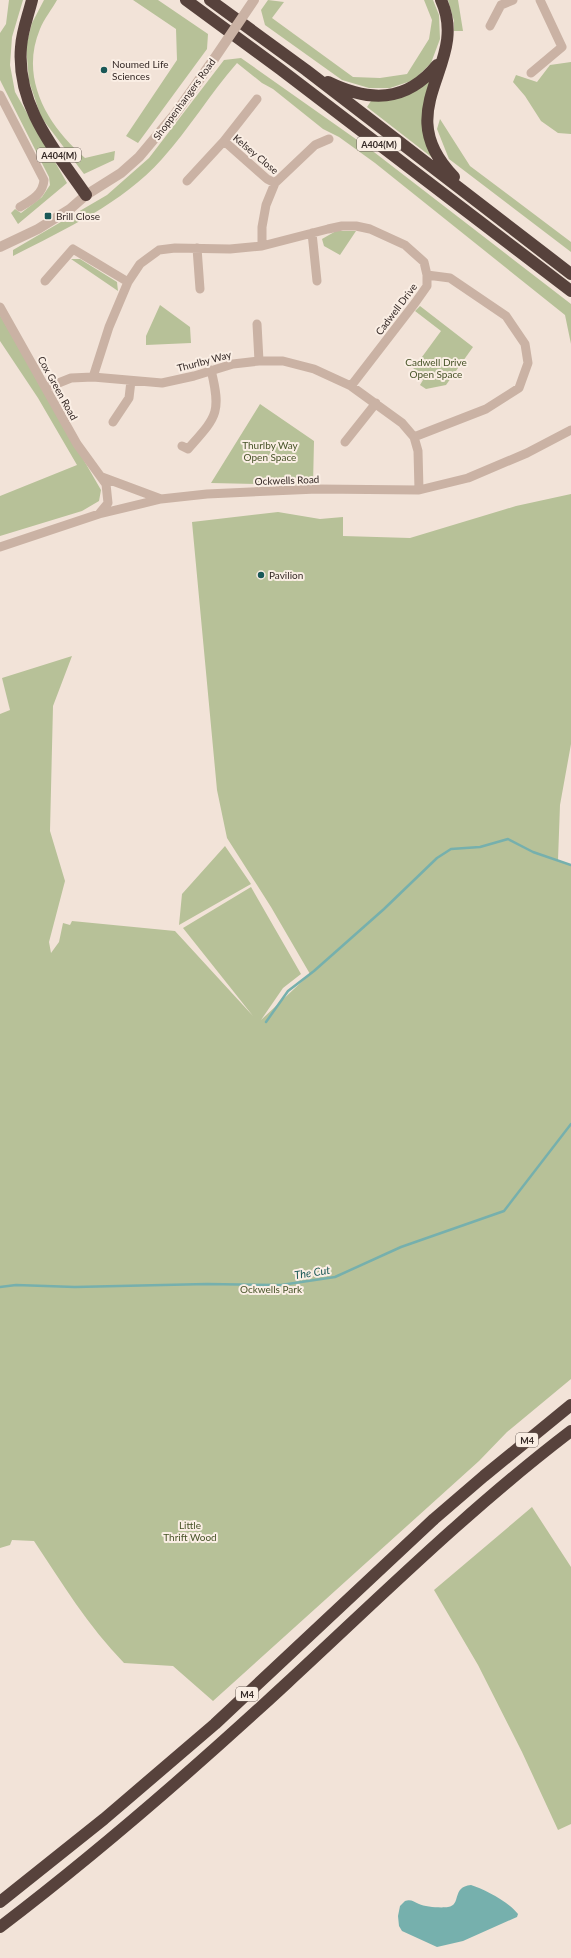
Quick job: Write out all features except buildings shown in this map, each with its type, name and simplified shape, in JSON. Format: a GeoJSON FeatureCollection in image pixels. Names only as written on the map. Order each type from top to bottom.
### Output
{"type":"FeatureCollection","features":[{"type":"Feature","properties":{"kind":"highway","name":"A404(M)"},"geometry":{"type":"LineString","coordinates":[[186,0],[280,69],[571,291]]}},
{"type":"Feature","properties":{"kind":"highway","name":"A404(M)"},"geometry":{"type":"LineString","coordinates":[[210,0],[306,70],[571,274]]}},
{"type":"Feature","properties":{"kind":"highway","name":"A404(M)"},"geometry":{"type":"LineString","coordinates":[[441,0],[446,14],[448,32],[446,47],[441,59],[428,105],[428,134],[434,151],[443,165],[480,204]]}},
{"type":"Feature","properties":{"kind":"highway","name":"A404(M)"},"geometry":{"type":"LineString","coordinates":[[32,2],[23,26],[20,48],[21,72],[25,94],[33,114],[45,136],[86,195]]}},
{"type":"Feature","properties":{"kind":"highway","name":"A404(M)"},"geometry":{"type":"LineString","coordinates":[[306,70],[356,93],[367,96],[388,96],[414,87],[427,77],[441,59]]}},
{"type":"Feature","properties":{"kind":"highway","name":"M4"},"geometry":{"type":"LineString","coordinates":[[0,1902],[104,1819],[215,1724],[434,1519],[500,1462],[571,1405]]}},
{"type":"Feature","properties":{"kind":"highway","name":"M4"},"geometry":{"type":"LineString","coordinates":[[0,1927],[86,1858],[179,1780],[286,1684],[474,1510],[571,1431]]}},
{"type":"Feature","properties":{"kind":"street","name":"Shoppenhangers Road"},"geometry":{"type":"LineString","coordinates":[[0,247],[38,229],[70,209],[86,195],[121,173],[139,157],[175,114],[254,0]]}},
{"type":"Feature","properties":{"kind":"street"},"geometry":{"type":"LineString","coordinates":[[490,26],[501,5],[513,0]]}},
{"type":"Feature","properties":{"kind":"street"},"geometry":{"type":"LineString","coordinates":[[530,73],[562,47],[540,0]]}},
{"type":"Feature","properties":{"kind":"street"},"geometry":{"type":"LineString","coordinates":[[0,95],[44,180],[44,189],[32,200],[20,207]]}},
{"type":"Feature","properties":{"kind":"street","name":"Kelsey Close"},"geometry":{"type":"LineString","coordinates":[[186,181],[224,141],[257,99]]}},
{"type":"Feature","properties":{"kind":"street"},"geometry":{"type":"LineString","coordinates":[[262,246],[262,227],[266,205],[275,183],[315,145],[329,139]]}},
{"type":"Feature","properties":{"kind":"street","name":"Kelsey Close"},"geometry":{"type":"LineString","coordinates":[[224,141],[267,179],[275,183]]}},
{"type":"Feature","properties":{"kind":"street"},"geometry":{"type":"LineString","coordinates":[[93,377],[109,327],[128,282],[140,264],[159,250],[175,248],[230,249],[262,246],[342,226],[370,229],[405,245],[424,262],[428,275],[450,278],[506,316],[525,344],[528,363],[519,388],[486,409],[414,437]]}},
{"type":"Feature","properties":{"kind":"street"},"geometry":{"type":"LineString","coordinates":[[312,233],[317,281]]}},
{"type":"Feature","properties":{"kind":"street"},"geometry":{"type":"LineString","coordinates":[[197,248],[200,290]]}},
{"type":"Feature","properties":{"kind":"street"},"geometry":{"type":"LineString","coordinates":[[45,281],[73,249],[128,282]]}},
{"type":"Feature","properties":{"kind":"street","name":"Cadwell Drive"},"geometry":{"type":"LineString","coordinates":[[351,386],[427,286],[428,275]]}},
{"type":"Feature","properties":{"kind":"street","name":"Cox Green Road"},"geometry":{"type":"LineString","coordinates":[[0,307],[77,444],[106,484],[108,503],[99,514]]}},
{"type":"Feature","properties":{"kind":"street"},"geometry":{"type":"LineString","coordinates":[[257,324],[259,361]]}},
{"type":"Feature","properties":{"kind":"street","name":"Thurlby Way"},"geometry":{"type":"LineString","coordinates":[[46,388],[71,378],[93,377],[162,383],[233,364],[259,361],[283,361],[314,368],[351,386],[402,423],[414,437],[418,451],[419,490]]}},
{"type":"Feature","properties":{"kind":"street"},"geometry":{"type":"LineString","coordinates":[[182,446],[188,449],[215,416],[217,402],[210,370]]}},
{"type":"Feature","properties":{"kind":"street"},"geometry":{"type":"LineString","coordinates":[[113,421],[129,398],[131,381]]}},
{"type":"Feature","properties":{"kind":"street"},"geometry":{"type":"LineString","coordinates":[[345,442],[376,403]]}},
{"type":"Feature","properties":{"kind":"street","name":"Ockwells Road"},"geometry":{"type":"LineString","coordinates":[[0,547],[99,514],[161,499],[207,494],[317,489],[419,490],[468,478],[527,453],[571,430]]}},
{"type":"Feature","properties":{"kind":"street"},"geometry":{"type":"LineString","coordinates":[[102,477],[161,499]]}},
{"type":"Feature","properties":{"kind":"green space"},"geometry":{"type":"Polygon","coordinates":[[[9,0],[23,0],[12,37],[10,65],[15,92],[67,183],[18,224],[11,213],[15,209],[21,213],[42,197],[50,185],[49,177],[0,80],[0,33],[6,24],[9,0]]]}},
{"type":"Feature","properties":{"kind":"green space"},"geometry":{"type":"Polygon","coordinates":[[[44,0],[57,0],[40,29],[34,48],[33,66],[35,83],[41,100],[59,131],[85,158],[115,151],[114,160],[84,174],[41,117],[29,81],[26,46],[32,23],[44,0]]]}},
{"type":"Feature","properties":{"kind":"green space"},"geometry":{"type":"Polygon","coordinates":[[[133,0],[158,0],[208,34],[207,49],[138,143],[126,136],[177,60],[176,29],[133,0]]]}},
{"type":"Feature","properties":{"kind":"green space"},"geometry":{"type":"Polygon","coordinates":[[[268,0],[284,2],[272,18],[353,77],[380,78],[407,74],[429,39],[432,20],[424,0],[433,0],[439,15],[440,39],[431,63],[414,80],[390,88],[369,88],[342,80],[265,25],[261,10],[268,0]]]}},
{"type":"Feature","properties":{"kind":"green space"},"geometry":{"type":"Polygon","coordinates":[[[448,0],[458,0],[463,31],[454,31],[454,21],[448,0]]]}},
{"type":"Feature","properties":{"kind":"green space"},"geometry":{"type":"Polygon","coordinates":[[[241,58],[370,149],[571,304],[571,344],[565,315],[375,163],[339,137],[323,129],[273,89],[262,83],[237,63],[172,148],[146,175],[111,202],[92,214],[13,256],[13,250],[107,195],[149,158],[224,60],[241,58]]]}},
{"type":"Feature","properties":{"kind":"green space"},"geometry":{"type":"Polygon","coordinates":[[[571,62],[571,134],[558,133],[541,121],[525,96],[513,82],[516,75],[537,82],[550,65],[571,62]]]}},
{"type":"Feature","properties":{"kind":"green space"},"geometry":{"type":"Polygon","coordinates":[[[430,79],[434,159],[367,107],[371,101],[430,79]]]}},
{"type":"Feature","properties":{"kind":"green space"},"geometry":{"type":"Polygon","coordinates":[[[440,119],[470,166],[571,242],[571,252],[449,159],[437,129],[440,119]]]}},
{"type":"Feature","properties":{"kind":"green space"},"geometry":{"type":"Polygon","coordinates":[[[336,231],[356,231],[340,255],[324,246],[322,239],[336,231]]]}},
{"type":"Feature","properties":{"kind":"green space"},"geometry":{"type":"Polygon","coordinates":[[[71,259],[80,259],[117,282],[118,291],[71,259]]]}},
{"type":"Feature","properties":{"kind":"green space"},"geometry":{"type":"Polygon","coordinates":[[[160,305],[190,327],[191,343],[146,345],[146,336],[160,305]]]}},
{"type":"Feature","properties":{"kind":"green space","name":"Cadwell Drive Open Space"},"geometry":{"type":"Polygon","coordinates":[[[420,306],[473,347],[446,385],[426,389],[420,385],[423,380],[411,372],[441,331],[415,311],[420,306]]]}},
{"type":"Feature","properties":{"kind":"green space"},"geometry":{"type":"Polygon","coordinates":[[[0,315],[101,490],[99,501],[82,511],[0,536],[0,496],[77,465],[38,398],[0,341],[0,315]]]}},
{"type":"Feature","properties":{"kind":"green space","name":"Thurlby Way Open Space"},"geometry":{"type":"Polygon","coordinates":[[[260,404],[314,441],[313,485],[211,483],[260,404]]]}},
{"type":"Feature","properties":{"kind":"green space","name":"Ockwells Park"},"geometry":{"type":"Polygon","coordinates":[[[571,494],[571,744],[560,805],[558,860],[571,865],[571,1379],[507,1432],[479,1461],[213,1701],[173,1666],[124,1663],[87,1619],[34,1541],[12,1540],[10,1545],[0,1548],[0,714],[10,710],[2,678],[72,656],[53,706],[50,831],[65,881],[49,942],[51,953],[59,942],[63,923],[70,925],[72,921],[175,931],[253,1016],[183,928],[251,887],[301,974],[283,988],[261,1020],[310,974],[271,907],[227,838],[217,790],[192,522],[278,512],[320,519],[343,517],[343,536],[410,538],[516,506],[571,494]]]}},
{"type":"Feature","properties":{"kind":"green space"},"geometry":{"type":"Polygon","coordinates":[[[225,846],[251,884],[179,925],[182,894],[225,846]]]}},
{"type":"Feature","properties":{"kind":"green space"},"geometry":{"type":"Polygon","coordinates":[[[532,1507],[571,1567],[571,1824],[558,1830],[522,1752],[478,1665],[434,1590],[532,1507]]]}},
{"type":"Feature","properties":{"kind":"water"},"geometry":{"type":"Polygon","coordinates":[[[471,1885],[489,1893],[509,1905],[518,1914],[517,1917],[463,1941],[437,1947],[402,1931],[399,1926],[398,1916],[400,1906],[405,1901],[411,1901],[429,1907],[448,1907],[455,1903],[461,1889],[465,1886],[471,1885]]]}},
{"type":"Feature","properties":{"kind":"waterway"},"geometry":{"type":"LineString","coordinates":[[266,1022],[288,991],[314,971],[384,909],[437,858],[451,849],[480,847],[508,839],[533,852],[571,865]]}},
{"type":"Feature","properties":{"kind":"waterway","name":"The Cut"},"geometry":{"type":"LineString","coordinates":[[0,1287],[16,1285],[75,1287],[207,1284],[281,1285],[335,1277],[401,1247],[504,1211],[571,1124]]}},
{"type":"Feature","properties":{"kind":"place","name":"Noumed Life Sciences"},"geometry":{"type":"Point","coordinates":[104,70]}},
{"type":"Feature","properties":{"kind":"place","name":"Brill Close"},"geometry":{"type":"Point","coordinates":[48,216]}},
{"type":"Feature","properties":{"kind":"place","name":"Pavilion"},"geometry":{"type":"Point","coordinates":[261,575]}},
{"type":"Feature","properties":{"kind":"park label","name":"Little Thrift Wood"},"geometry":{"type":"Point","coordinates":[190,1530]}}]}
